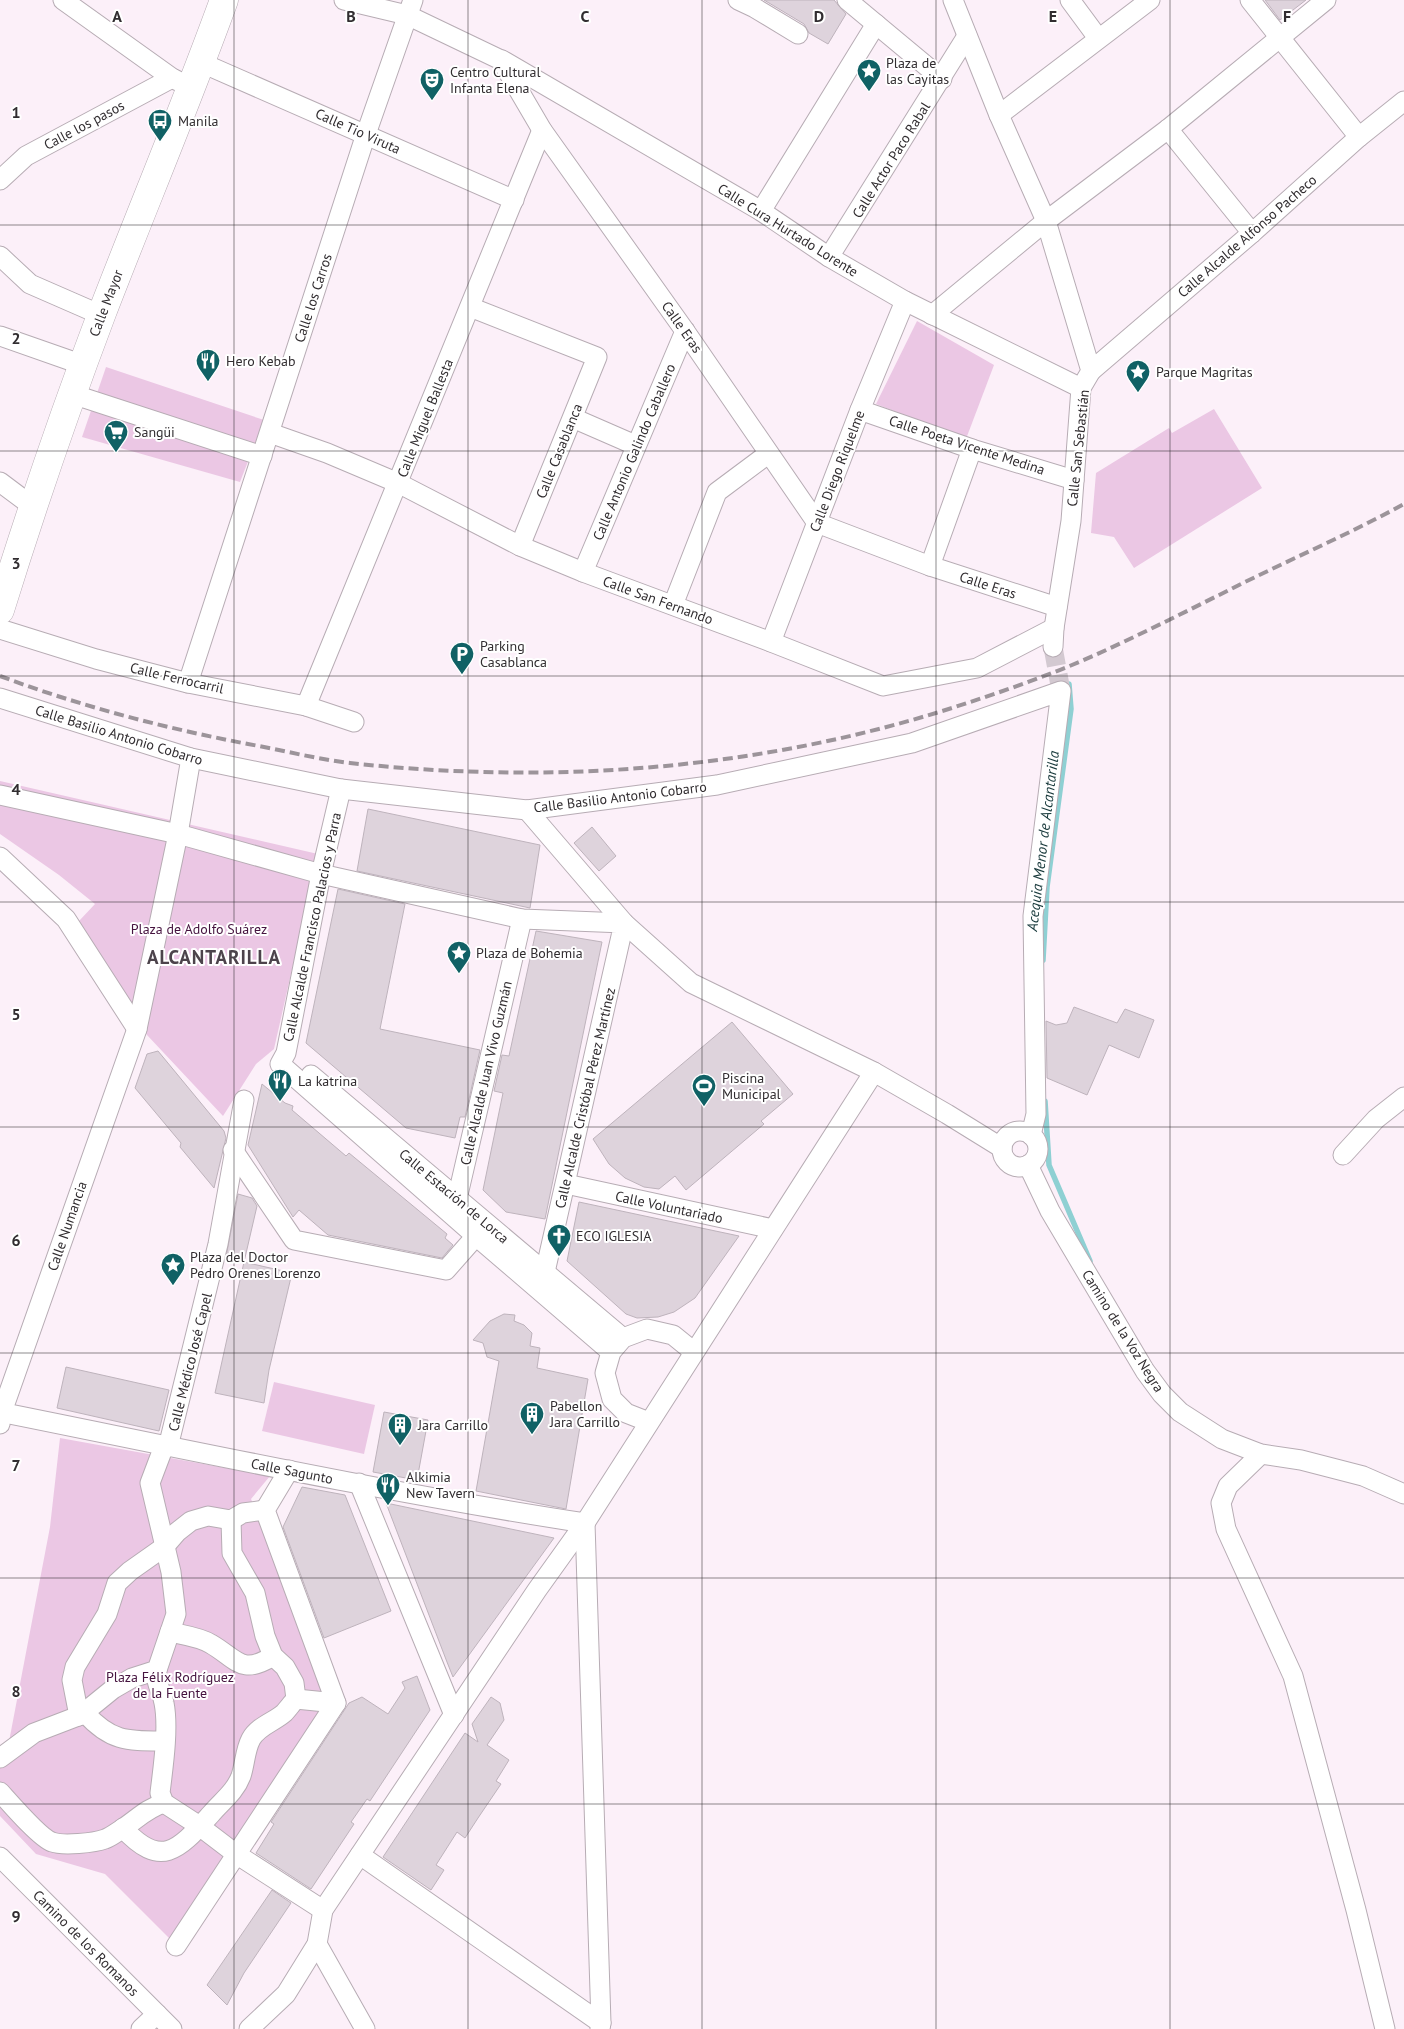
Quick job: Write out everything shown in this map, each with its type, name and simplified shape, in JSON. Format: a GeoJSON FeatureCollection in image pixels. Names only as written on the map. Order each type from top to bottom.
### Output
{"type":"FeatureCollection","features":[{"type":"Feature","properties":{"kind":"main road","name":"Calle Mayor"},"geometry":{"type":"LineString","coordinates":[[0,610],[32,506],[101,315],[181,83],[202,63],[224,0]]}},
{"type":"Feature","properties":{"kind":"street"},"geometry":{"type":"LineString","coordinates":[[63,0],[181,83]]}},
{"type":"Feature","properties":{"kind":"street"},"geometry":{"type":"LineString","coordinates":[[344,0],[410,8],[501,60]]}},
{"type":"Feature","properties":{"kind":"street"},"geometry":{"type":"LineString","coordinates":[[738,0],[798,34]]}},
{"type":"Feature","properties":{"kind":"street"},"geometry":{"type":"LineString","coordinates":[[847,0],[942,79]]}},
{"type":"Feature","properties":{"kind":"street","name":"Calle San Sebastián"},"geometry":{"type":"LineString","coordinates":[[953,0],[999,115],[1046,221],[1091,371],[1081,388],[1071,521],[1057,607],[1053,647]]}},
{"type":"Feature","properties":{"kind":"street"},"geometry":{"type":"LineString","coordinates":[[1070,0],[1098,38]]}},
{"type":"Feature","properties":{"kind":"street"},"geometry":{"type":"LineString","coordinates":[[999,115],[1150,0]]}},
{"type":"Feature","properties":{"kind":"street"},"geometry":{"type":"LineString","coordinates":[[1250,0],[1359,137]]}},
{"type":"Feature","properties":{"kind":"street"},"geometry":{"type":"LineString","coordinates":[[932,315],[1046,221],[1168,129],[1326,0]]}},
{"type":"Feature","properties":{"kind":"street","name":"Calle los Carros"},"geometry":{"type":"LineString","coordinates":[[188,683],[366,134],[410,8]]}},
{"type":"Feature","properties":{"kind":"street"},"geometry":{"type":"LineString","coordinates":[[761,211],[876,24]]}},
{"type":"Feature","properties":{"kind":"street","name":"Calle Actor Paco Rabal"},"geometry":{"type":"LineString","coordinates":[[830,257],[967,36]]}},
{"type":"Feature","properties":{"kind":"street","name":"Calle Eras"},"geometry":{"type":"LineString","coordinates":[[501,60],[542,130],[685,331],[818,524],[930,566],[1057,607]]}},
{"type":"Feature","properties":{"kind":"street","name":"Calle Cura Hurtado Lorente"},"geometry":{"type":"LineString","coordinates":[[501,60],[761,211],[830,257],[905,301],[1081,388]]}},
{"type":"Feature","properties":{"kind":"street","name":"Calle Tio Viruta"},"geometry":{"type":"LineString","coordinates":[[202,63],[514,200]]}},
{"type":"Feature","properties":{"kind":"street","name":"Calle los pasos"},"geometry":{"type":"LineString","coordinates":[[0,180],[26,156],[181,83]]}},
{"type":"Feature","properties":{"kind":"street","name":"Calle Alcalde Alfonso Pacheco"},"geometry":{"type":"LineString","coordinates":[[1091,371],[1252,233],[1359,137],[1404,101]]}},
{"type":"Feature","properties":{"kind":"street"},"geometry":{"type":"LineString","coordinates":[[1168,129],[1252,233]]}},
{"type":"Feature","properties":{"kind":"street","name":"Calle Miguel Ballesta"},"geometry":{"type":"LineString","coordinates":[[306,706],[542,130]]}},
{"type":"Feature","properties":{"kind":"street"},"geometry":{"type":"LineString","coordinates":[[0,256],[30,284],[101,315]]}},
{"type":"Feature","properties":{"kind":"street","name":"Calle Diego Riquelme"},"geometry":{"type":"LineString","coordinates":[[771,642],[818,524],[860,410],[905,301]]}},
{"type":"Feature","properties":{"kind":"street","name":"Calle Casablanca"},"geometry":{"type":"LineString","coordinates":[[470,307],[597,356],[520,546]]}},
{"type":"Feature","properties":{"kind":"street","name":"Calle Antonio Galindo Caballero"},"geometry":{"type":"LineString","coordinates":[[583,572],[635,444],[685,331]]}},
{"type":"Feature","properties":{"kind":"street"},"geometry":{"type":"LineString","coordinates":[[0,336],[83,365]]}},
{"type":"Feature","properties":{"kind":"street"},"geometry":{"type":"LineString","coordinates":[[72,394],[262,456]]}},
{"type":"Feature","properties":{"kind":"street","name":"Calle Poeta Vicente Medina"},"geometry":{"type":"LineString","coordinates":[[860,410],[972,449],[1074,480]]}},
{"type":"Feature","properties":{"kind":"street"},"geometry":{"type":"LineString","coordinates":[[573,418],[635,444]]}},
{"type":"Feature","properties":{"kind":"street","name":"Calle San Fernando"},"geometry":{"type":"LineString","coordinates":[[270,433],[327,452],[398,483],[520,546],[583,572],[883,686],[977,668],[1054,628]]}},
{"type":"Feature","properties":{"kind":"street"},"geometry":{"type":"LineString","coordinates":[[930,566],[972,449]]}},
{"type":"Feature","properties":{"kind":"street"},"geometry":{"type":"LineString","coordinates":[[673,605],[717,492],[768,454]]}},
{"type":"Feature","properties":{"kind":"street"},"geometry":{"type":"LineString","coordinates":[[0,482],[32,506]]}},
{"type":"Feature","properties":{"kind":"street","name":"Calle Ferrocarril"},"geometry":{"type":"LineString","coordinates":[[0,629],[188,683],[306,706],[354,722]]}},
{"type":"Feature","properties":{"kind":"street","name":"Calle Basilio Antonio Cobarro"},"geometry":{"type":"LineString","coordinates":[[0,698],[191,758],[341,789],[527,810],[717,785],[912,743],[1061,691],[1033,916],[1036,1114],[1031,1135]]}},
{"type":"Feature","properties":{"kind":"street","name":"Calle Numancia"},"geometry":{"type":"LineString","coordinates":[[1,1416],[136,1029],[178,834],[191,758]]}},
{"type":"Feature","properties":{"kind":"street","name":"Calle Alcalde Francisco Palacios y Parra"},"geometry":{"type":"LineString","coordinates":[[283,1059],[321,874],[341,789]]}},
{"type":"Feature","properties":{"kind":"street"},"geometry":{"type":"LineString","coordinates":[[0,796],[178,834],[321,874],[522,918],[624,923]]}},
{"type":"Feature","properties":{"kind":"street"},"geometry":{"type":"LineString","coordinates":[[527,810],[624,923],[691,983],[874,1072],[1002,1148]]}},
{"type":"Feature","properties":{"kind":"street"},"geometry":{"type":"LineString","coordinates":[[0,857],[66,919],[136,1029]]}},
{"type":"Feature","properties":{"kind":"street","name":"Calle Alcalde Juan Vivo Guzmán"},"geometry":{"type":"LineString","coordinates":[[457,1198],[522,918]]}},
{"type":"Feature","properties":{"kind":"street","name":"Calle Alcalde Cristóbal Pérez Martínez"},"geometry":{"type":"LineString","coordinates":[[544,1272],[566,1184],[624,923]]}},
{"type":"Feature","properties":{"kind":"street","name":"Calle Estación de Lorca"},"geometry":{"type":"LineString","coordinates":[[283,1059],[457,1198],[544,1272],[617,1345]]}},
{"type":"Feature","properties":{"kind":"street","name":"Calle Estación de Lorca"},"geometry":{"type":"LineString","coordinates":[[283,1059],[476,1236],[617,1345]]}},
{"type":"Feature","properties":{"kind":"street"},"geometry":{"type":"LineString","coordinates":[[249,2029],[286,1994],[317,1944],[323,1910],[537,1590],[584,1523],[874,1072]]}},
{"type":"Feature","properties":{"kind":"street"},"geometry":{"type":"LineString","coordinates":[[1343,1155],[1376,1119],[1404,1097]]}},
{"type":"Feature","properties":{"kind":"street","name":"Calle Médico José Capel"},"geometry":{"type":"LineString","coordinates":[[157,1670],[176,1614],[171,1572],[150,1483],[166,1447],[218,1244],[244,1100]]}},
{"type":"Feature","properties":{"kind":"street"},"geometry":{"type":"LineString","coordinates":[[1019,1132],[1031,1135],[1036,1141],[1037,1155],[1034,1161],[1028,1165],[1016,1167],[1010,1164],[1006,1160],[1002,1148],[1004,1142],[1013,1133],[1019,1132]]}},
{"type":"Feature","properties":{"kind":"street"},"geometry":{"type":"LineString","coordinates":[[234,1150],[294,1240],[446,1270],[476,1236]]}},
{"type":"Feature","properties":{"kind":"street","name":"Camino de la Voz Negra"},"geometry":{"type":"LineString","coordinates":[[1028,1165],[1050,1211],[1145,1371],[1162,1394],[1180,1412],[1222,1439],[1261,1454],[1302,1460],[1363,1476],[1404,1494]]}},
{"type":"Feature","properties":{"kind":"street","name":"Calle Voluntariado"},"geometry":{"type":"LineString","coordinates":[[566,1184],[773,1229]]}},
{"type":"Feature","properties":{"kind":"street"},"geometry":{"type":"LineString","coordinates":[[649,1422],[626,1413],[612,1399],[605,1373],[617,1345],[647,1329],[673,1335],[694,1352]]}},
{"type":"Feature","properties":{"kind":"street","name":"Calle Sagunto"},"geometry":{"type":"LineString","coordinates":[[1,1416],[457,1503],[584,1523]]}},
{"type":"Feature","properties":{"kind":"street"},"geometry":{"type":"LineString","coordinates":[[1261,1454],[1228,1486],[1221,1503],[1226,1529],[1293,1676],[1356,1910],[1384,2029]]}},
{"type":"Feature","properties":{"kind":"street"},"geometry":{"type":"LineString","coordinates":[[265,1510],[289,1470]]}},
{"type":"Feature","properties":{"kind":"street"},"geometry":{"type":"LineString","coordinates":[[359,1483],[454,1714]]}},
{"type":"Feature","properties":{"kind":"street"},"geometry":{"type":"LineString","coordinates":[[164,1741],[135,1741],[113,1737],[96,1726],[82,1714],[72,1680],[75,1667],[107,1614],[117,1583],[130,1570],[164,1548],[177,1532],[191,1521],[208,1516],[231,1520],[243,1513],[265,1510]]}},
{"type":"Feature","properties":{"kind":"street"},"geometry":{"type":"LineString","coordinates":[[265,1510],[336,1703]]}},
{"type":"Feature","properties":{"kind":"street"},"geometry":{"type":"LineString","coordinates":[[231,1520],[232,1553],[256,1593],[265,1636],[273,1656],[285,1667],[294,1683],[296,1699]]}},
{"type":"Feature","properties":{"kind":"street"},"geometry":{"type":"LineString","coordinates":[[584,1523],[600,2026]]}},
{"type":"Feature","properties":{"kind":"street"},"geometry":{"type":"LineString","coordinates":[[170,1632],[211,1644],[229,1658],[244,1665],[255,1665],[273,1656]]}},
{"type":"Feature","properties":{"kind":"street"},"geometry":{"type":"LineString","coordinates":[[0,1758],[34,1733],[82,1714],[132,1678],[157,1670],[156,1680],[164,1702],[164,1741],[160,1793],[164,1803],[236,1854],[323,1910]]}},
{"type":"Feature","properties":{"kind":"street"},"geometry":{"type":"LineString","coordinates":[[296,1699],[336,1703]]}},
{"type":"Feature","properties":{"kind":"street"},"geometry":{"type":"LineString","coordinates":[[123,1828],[140,1845],[150,1850],[162,1852],[184,1843],[230,1795],[241,1776],[251,1738],[262,1727],[283,1713],[296,1699]]}},
{"type":"Feature","properties":{"kind":"street"},"geometry":{"type":"LineString","coordinates":[[176,1946],[336,1703]]}},
{"type":"Feature","properties":{"kind":"street"},"geometry":{"type":"LineString","coordinates":[[0,1792],[43,1836],[52,1842],[87,1842],[106,1839],[143,1813],[164,1803]]}},
{"type":"Feature","properties":{"kind":"street"},"geometry":{"type":"LineString","coordinates":[[360,1855],[600,2026]]}},
{"type":"Feature","properties":{"kind":"street","name":"Camino de los Romanos"},"geometry":{"type":"LineString","coordinates":[[0,1857],[172,2029]]}},
{"type":"Feature","properties":{"kind":"street"},"geometry":{"type":"LineString","coordinates":[[317,1944],[366,2029]]}},
{"type":"Feature","properties":{"kind":"street"},"geometry":{"type":"LineString","coordinates":[[141,2029],[157,2014]]}},
{"type":"Feature","properties":{"kind":"green space"},"geometry":{"type":"Polygon","coordinates":[[[917,321],[994,365],[966,439],[876,404],[917,321]]]}},
{"type":"Feature","properties":{"kind":"green space"},"geometry":{"type":"Polygon","coordinates":[[[106,367],[264,420],[240,482],[82,437],[106,367]]]}},
{"type":"Feature","properties":{"kind":"green space"},"geometry":{"type":"Polygon","coordinates":[[[1214,409],[1262,488],[1134,568],[1114,537],[1091,533],[1096,473],[1169,428],[1172,433],[1214,409]]]}},
{"type":"Feature","properties":{"kind":"green space","name":"Plaza de Adolfo Suárez"},"geometry":{"type":"Polygon","coordinates":[[[0,781],[318,854],[274,1049],[256,1064],[223,1116],[147,1035],[79,921],[95,904],[59,875],[0,834],[0,781]]]}},
{"type":"Feature","properties":{"kind":"green space"},"geometry":{"type":"Polygon","coordinates":[[[274,1382],[375,1405],[364,1454],[262,1431],[274,1382]]]}},
{"type":"Feature","properties":{"kind":"green space","name":"Plaza Félix Rodríguez de la Fuente"},"geometry":{"type":"Polygon","coordinates":[[[60,1438],[270,1476],[251,1499],[336,1703],[174,1943],[105,1874],[36,1854],[0,1816],[0,1755],[7,1752],[50,1527],[60,1438]]]}},
{"type":"Feature","properties":{"kind":"building"},"geometry":{"type":"Polygon","coordinates":[[[764,0],[834,0],[846,14],[828,44],[809,33],[804,24],[764,0]]]}},
{"type":"Feature","properties":{"kind":"building"},"geometry":{"type":"Polygon","coordinates":[[[1265,0],[1306,0],[1280,20],[1265,0]]]}},
{"type":"Feature","properties":{"kind":"building"},"geometry":{"type":"Polygon","coordinates":[[[368,809],[540,845],[530,908],[357,871],[368,809]]]}},
{"type":"Feature","properties":{"kind":"building"},"geometry":{"type":"Polygon","coordinates":[[[592,827],[616,856],[599,871],[574,843],[592,827]]]}},
{"type":"Feature","properties":{"kind":"building"},"geometry":{"type":"Polygon","coordinates":[[[338,889],[405,904],[380,1029],[480,1050],[465,1117],[460,1117],[455,1138],[406,1128],[306,1043],[338,889]]]}},
{"type":"Feature","properties":{"kind":"building"},"geometry":{"type":"Polygon","coordinates":[[[536,931],[602,942],[545,1219],[506,1212],[483,1190],[503,1093],[494,1091],[502,1055],[509,1056],[536,931]]]}},
{"type":"Feature","properties":{"kind":"building"},"geometry":{"type":"Polygon","coordinates":[[[1074,1007],[1117,1023],[1125,1009],[1154,1020],[1139,1058],[1109,1045],[1087,1095],[1047,1078],[1046,1021],[1056,1025],[1067,1023],[1074,1007]]]}},
{"type":"Feature","properties":{"kind":"building","name":"Piscina Municipal"},"geometry":{"type":"Polygon","coordinates":[[[732,1022],[793,1094],[761,1121],[764,1124],[686,1190],[675,1176],[659,1189],[644,1187],[625,1178],[609,1164],[593,1139],[732,1022]]]}},
{"type":"Feature","properties":{"kind":"building"},"geometry":{"type":"Polygon","coordinates":[[[158,1051],[224,1131],[226,1138],[214,1188],[180,1147],[181,1143],[135,1088],[147,1054],[158,1051]]]}},
{"type":"Feature","properties":{"kind":"building"},"geometry":{"type":"Polygon","coordinates":[[[262,1084],[285,1103],[293,1106],[292,1110],[346,1156],[349,1153],[447,1234],[445,1238],[453,1245],[442,1258],[328,1235],[299,1210],[293,1217],[248,1145],[262,1084]]]}},
{"type":"Feature","properties":{"kind":"building"},"geometry":{"type":"Polygon","coordinates":[[[238,1194],[252,1198],[257,1206],[244,1262],[226,1257],[238,1194]]]}},
{"type":"Feature","properties":{"kind":"building"},"geometry":{"type":"Polygon","coordinates":[[[579,1202],[739,1236],[695,1298],[674,1312],[658,1317],[637,1318],[626,1314],[567,1261],[579,1202]]]}},
{"type":"Feature","properties":{"kind":"building"},"geometry":{"type":"Polygon","coordinates":[[[244,1262],[292,1273],[269,1370],[264,1403],[215,1393],[244,1262]]]}},
{"type":"Feature","properties":{"kind":"building","name":"Pabellon Jara Carrillo"},"geometry":{"type":"Polygon","coordinates":[[[504,1314],[515,1315],[514,1321],[524,1325],[532,1333],[530,1346],[540,1348],[537,1368],[588,1379],[566,1509],[476,1491],[499,1361],[487,1357],[483,1343],[473,1340],[490,1321],[504,1314]]]}},
{"type":"Feature","properties":{"kind":"building"},"geometry":{"type":"Polygon","coordinates":[[[66,1367],[169,1390],[159,1431],[57,1408],[66,1367]]]}},
{"type":"Feature","properties":{"kind":"building","name":"Jara Carrillo"},"geometry":{"type":"Polygon","coordinates":[[[384,1412],[428,1420],[417,1480],[373,1472],[384,1412]]]}},
{"type":"Feature","properties":{"kind":"building"},"geometry":{"type":"Polygon","coordinates":[[[302,1487],[345,1495],[391,1611],[324,1638],[283,1527],[302,1487]]]}},
{"type":"Feature","properties":{"kind":"building"},"geometry":{"type":"Polygon","coordinates":[[[386,1503],[554,1538],[453,1677],[447,1662],[386,1503]]]}},
{"type":"Feature","properties":{"kind":"building"},"geometry":{"type":"Polygon","coordinates":[[[417,1676],[430,1710],[370,1801],[367,1799],[351,1822],[354,1824],[311,1889],[256,1853],[274,1824],[271,1822],[349,1703],[362,1697],[388,1714],[405,1688],[402,1682],[417,1676]]]}},
{"type":"Feature","properties":{"kind":"building"},"geometry":{"type":"Polygon","coordinates":[[[491,1697],[500,1703],[504,1720],[487,1745],[509,1760],[496,1781],[501,1784],[465,1838],[457,1832],[436,1865],[444,1870],[431,1890],[383,1857],[465,1733],[478,1742],[472,1724],[491,1697]]]}},
{"type":"Feature","properties":{"kind":"building"},"geometry":{"type":"Polygon","coordinates":[[[272,1890],[291,1903],[244,1973],[227,2005],[207,1985],[272,1890]]]}},
{"type":"Feature","properties":{"kind":"waterway","name":"Acequia Menor de Alcantarilla"},"geometry":{"type":"LineString","coordinates":[[1043,960],[1047,887],[1071,709],[1069,684]]}},
{"type":"Feature","properties":{"kind":"waterway","name":"Acequia Menor de Alcantarilla"},"geometry":{"type":"LineString","coordinates":[[1045,1101],[1049,1165],[1090,1261]]}},
{"type":"Feature","properties":{"kind":"tunnel"},"geometry":{"type":"LineString","coordinates":[[1053,647],[1061,691]]}},
{"type":"Feature","properties":{"kind":"railway"},"geometry":{"type":"LineString","coordinates":[[0,676],[61,697],[154,723],[217,738],[350,763],[426,769],[579,772],[655,767],[731,758],[806,745],[881,728],[955,707],[1042,677],[1131,638],[1404,504]]}},
{"type":"Feature","properties":{"kind":"place","name":"Plaza de las Cayitas"},"geometry":{"type":"Point","coordinates":[869,92]}},
{"type":"Feature","properties":{"kind":"place","name":"Centro Cultural Infanta Elena"},"geometry":{"type":"Point","coordinates":[432,101]}},
{"type":"Feature","properties":{"kind":"place","name":"Manila"},"geometry":{"type":"Point","coordinates":[160,142]}},
{"type":"Feature","properties":{"kind":"place","name":"Hero Kebab"},"geometry":{"type":"Point","coordinates":[208,382]}},
{"type":"Feature","properties":{"kind":"place","name":"Parque Magritas"},"geometry":{"type":"Point","coordinates":[1138,393]}},
{"type":"Feature","properties":{"kind":"place","name":"Sangüi"},"geometry":{"type":"Point","coordinates":[116,453]}},
{"type":"Feature","properties":{"kind":"place","name":"Parking Casablanca"},"geometry":{"type":"Point","coordinates":[462,675]}},
{"type":"Feature","properties":{"kind":"place","name":"Plaza de Bohemia"},"geometry":{"type":"Point","coordinates":[459,974]}},
{"type":"Feature","properties":{"kind":"place","name":"La katrina"},"geometry":{"type":"Point","coordinates":[280,1102]}},
{"type":"Feature","properties":{"kind":"place","name":"Piscina Municipal"},"geometry":{"type":"Point","coordinates":[704,1107]}},
{"type":"Feature","properties":{"kind":"place","name":"ECO IGLESIA"},"geometry":{"type":"Point","coordinates":[559,1257]}},
{"type":"Feature","properties":{"kind":"place","name":"Plaza del Doctor Pedro Orenes Lorenzo"},"geometry":{"type":"Point","coordinates":[173,1286]}},
{"type":"Feature","properties":{"kind":"place","name":"Pabellon Jara Carrillo"},"geometry":{"type":"Point","coordinates":[532,1435]}},
{"type":"Feature","properties":{"kind":"place","name":"Jara Carrillo"},"geometry":{"type":"Point","coordinates":[400,1446]}},
{"type":"Feature","properties":{"kind":"place","name":"Alkimia New Tavern"},"geometry":{"type":"Point","coordinates":[388,1506]}},
{"type":"Feature","properties":{"kind":"district","name":"ALCANTARILLA"},"geometry":{"type":"Point","coordinates":[214,957]}}]}
